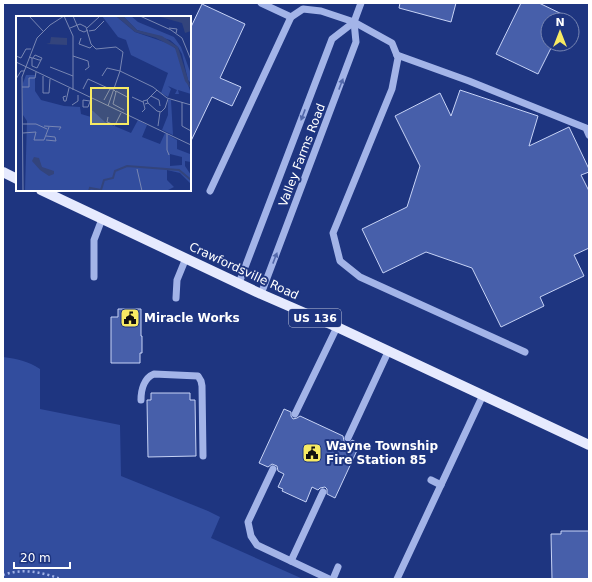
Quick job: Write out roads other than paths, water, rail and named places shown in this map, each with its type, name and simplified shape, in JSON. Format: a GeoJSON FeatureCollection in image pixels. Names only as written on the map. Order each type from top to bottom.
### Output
{"type":"FeatureCollection","features":[{"type":"Feature","properties":{"kind":"main road"},"geometry":{"type":"LineString","coordinates":[[3,172],[16,178]]}},
{"type":"Feature","properties":{"kind":"main road","name":"Crawfordsville Road"},"geometry":{"type":"LineString","coordinates":[[43,191],[261,294],[337,327],[589,445]]}},
{"type":"Feature","properties":{"kind":"street"},"geometry":{"type":"LineString","coordinates":[[261,3],[291,17]]}},
{"type":"Feature","properties":{"kind":"street","name":"Valley Farms Road"},"geometry":{"type":"LineString","coordinates":[[261,294],[356,42],[354,22],[361,3]]}},
{"type":"Feature","properties":{"kind":"street"},"geometry":{"type":"LineString","coordinates":[[210,191],[291,17],[303,9],[321,11],[354,22],[392,43],[398,58],[392,89],[333,233],[340,261],[360,277],[525,352]]}},
{"type":"Feature","properties":{"kind":"street","name":"Valley Farms Road"},"geometry":{"type":"LineString","coordinates":[[239,283],[332,39],[354,22]]}},
{"type":"Feature","properties":{"kind":"street"},"geometry":{"type":"LineString","coordinates":[[397,56],[468,81],[586,128],[589,135]]}},
{"type":"Feature","properties":{"kind":"street"},"geometry":{"type":"LineString","coordinates":[[94,277],[94,240],[102,219]]}},
{"type":"Feature","properties":{"kind":"street"},"geometry":{"type":"LineString","coordinates":[[176,298],[177,280],[186,258]]}},
{"type":"Feature","properties":{"kind":"street"},"geometry":{"type":"LineString","coordinates":[[295,414],[337,327]]}},
{"type":"Feature","properties":{"kind":"street"},"geometry":{"type":"LineString","coordinates":[[348,438],[388,352]]}},
{"type":"Feature","properties":{"kind":"street"},"geometry":{"type":"LineString","coordinates":[[140,400],[142,390],[150,376],[154,374],[175,371],[198,376],[202,381],[203,456]]}},
{"type":"Feature","properties":{"kind":"street"},"geometry":{"type":"LineString","coordinates":[[397,579],[483,395]]}},
{"type":"Feature","properties":{"kind":"street"},"geometry":{"type":"LineString","coordinates":[[273,469],[248,522],[249,531],[253,540],[257,545],[329,579]]}},
{"type":"Feature","properties":{"kind":"street"},"geometry":{"type":"LineString","coordinates":[[431,480],[441,485]]}},
{"type":"Feature","properties":{"kind":"street"},"geometry":{"type":"LineString","coordinates":[[291,561],[323,492]]}},
{"type":"Feature","properties":{"kind":"street"},"geometry":{"type":"LineString","coordinates":[[333,579],[338,567]]}},
{"type":"Feature","properties":{"kind":"place","name":"Miracle Works"},"geometry":{"type":"Point","coordinates":[130,318]}},
{"type":"Feature","properties":{"kind":"place","name":"Wayne Township Fire Station 85"},"geometry":{"type":"Point","coordinates":[312,453]}}]}
